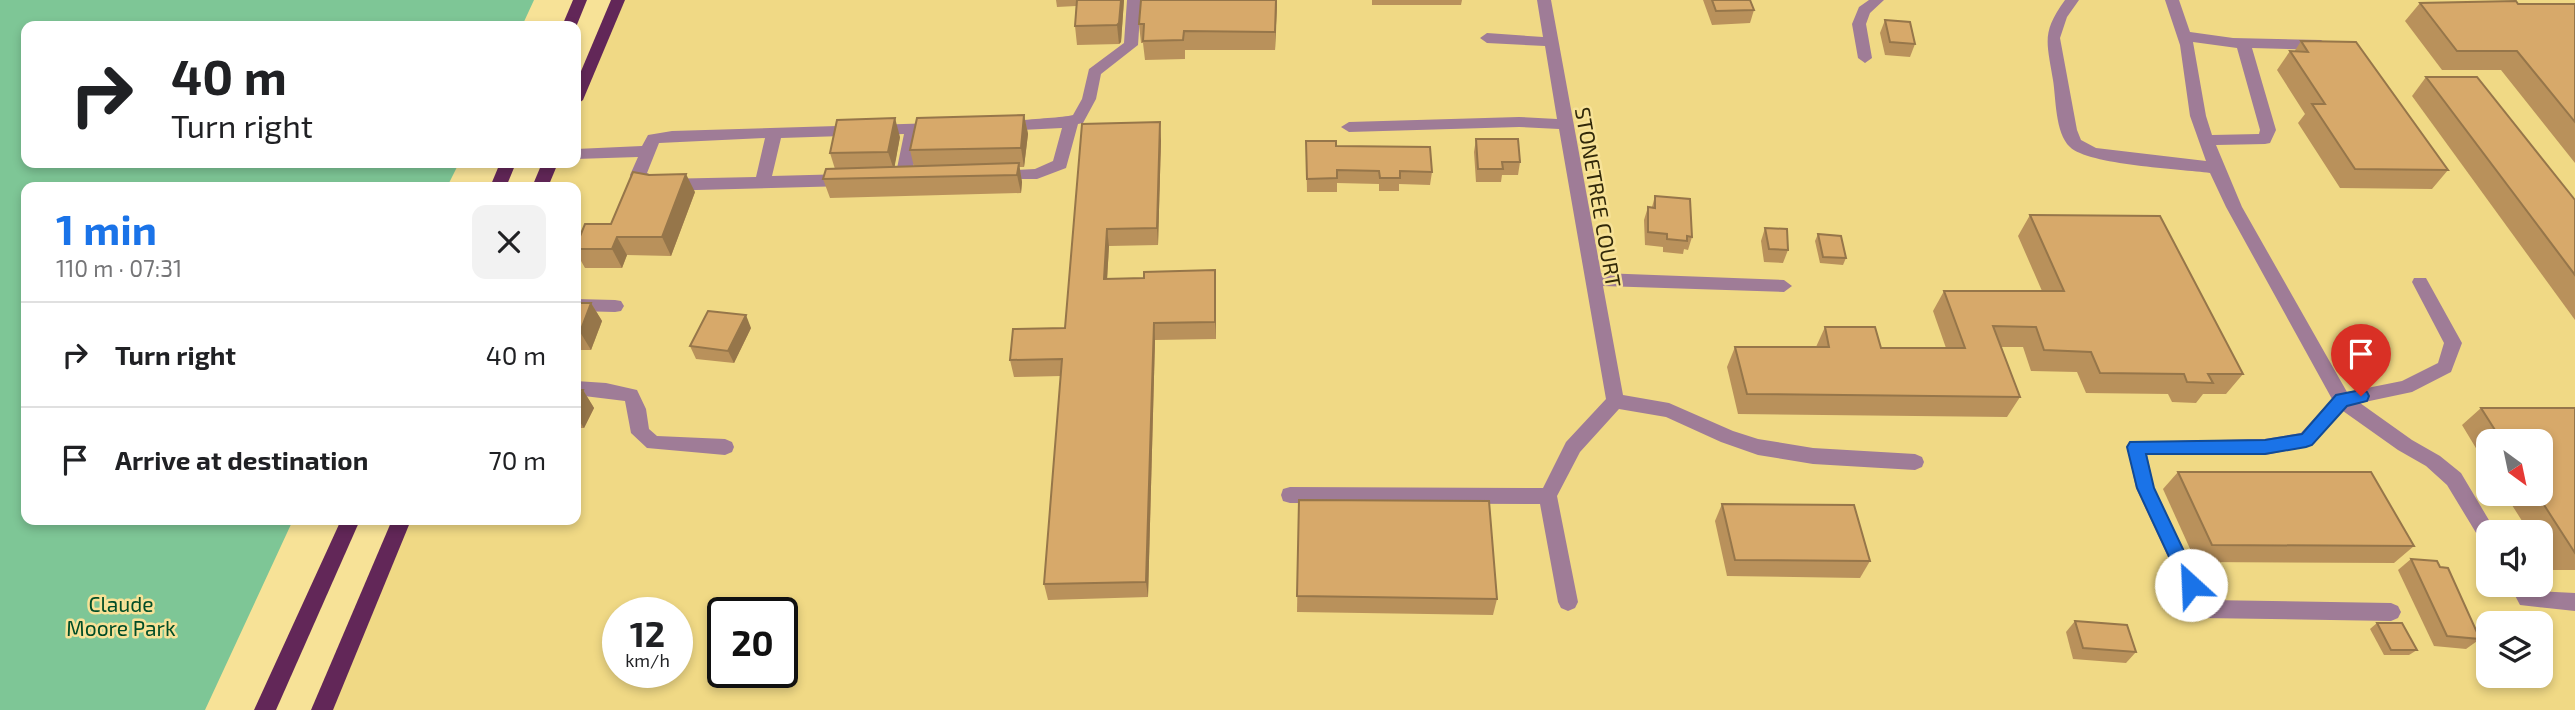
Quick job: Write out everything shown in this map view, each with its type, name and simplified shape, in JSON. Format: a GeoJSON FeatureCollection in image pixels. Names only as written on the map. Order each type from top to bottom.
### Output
{"type":"FeatureCollection","features":[{"type":"Feature","properties":{"kind":"main road"},"geometry":{"type":"LineString","coordinates":[[571,21],[580,0]]}},
{"type":"Feature","properties":{"kind":"main road"},"geometry":{"type":"LineString","coordinates":[[581,88],[618,0]]}},
{"type":"Feature","properties":{"kind":"main road"},"geometry":{"type":"LineString","coordinates":[[265,710],[348,525]]}},
{"type":"Feature","properties":{"kind":"main road"},"geometry":{"type":"LineString","coordinates":[[322,710],[399,525]]}},
{"type":"Feature","properties":{"kind":"street"},"geometry":{"type":"LineString","coordinates":[[989,127],[1053,125],[1071,121],[1081,115],[1089,99],[1094,72],[1131,45],[1134,0]]}},
{"type":"Feature","properties":{"kind":"street","name":"STONETREE COURT"},"geometry":{"type":"LineString","coordinates":[[1544,0],[1615,401]]}},
{"type":"Feature","properties":{"kind":"street"},"geometry":{"type":"LineString","coordinates":[[1865,58],[1859,24],[1864,10],[1877,3],[1877,0]]}},
{"type":"Feature","properties":{"kind":"street"},"geometry":{"type":"LineString","coordinates":[[2072,0],[2060,17],[2053,38],[2069,130],[2075,143],[2093,153],[2216,168]]}},
{"type":"Feature","properties":{"kind":"street"},"geometry":{"type":"LineString","coordinates":[[2172,0],[2184,36],[2198,116],[2216,168],[2234,207],[2342,400],[2405,445],[2433,461],[2454,479],[2478,520]]}},
{"type":"Feature","properties":{"kind":"street"},"geometry":{"type":"LineString","coordinates":[[2184,36],[2244,43],[2333,45]]}},
{"type":"Feature","properties":{"kind":"street"},"geometry":{"type":"LineString","coordinates":[[1487,38],[1551,42]]}},
{"type":"Feature","properties":{"kind":"street"},"geometry":{"type":"LineString","coordinates":[[2206,140],[2265,139],[2268,130],[2244,43]]}},
{"type":"Feature","properties":{"kind":"street"},"geometry":{"type":"LineString","coordinates":[[984,176],[1037,174],[1060,163],[1071,121]]}},
{"type":"Feature","properties":{"kind":"street"},"geometry":{"type":"LineString","coordinates":[[1349,127],[1519,122],[1565,124]]}},
{"type":"Feature","properties":{"kind":"street"},"geometry":{"type":"LineString","coordinates":[[865,179],[658,185],[638,175],[653,139],[672,136],[951,128]]}},
{"type":"Feature","properties":{"kind":"street"},"geometry":{"type":"LineString","coordinates":[[903,178],[913,129]]}},
{"type":"Feature","properties":{"kind":"street"},"geometry":{"type":"LineString","coordinates":[[763,182],[774,133]]}},
{"type":"Feature","properties":{"kind":"street"},"geometry":{"type":"LineString","coordinates":[[581,153],[648,151]]}},
{"type":"Feature","properties":{"kind":"street"},"geometry":{"type":"LineString","coordinates":[[1593,279],[1784,286]]}},
{"type":"Feature","properties":{"kind":"street"},"geometry":{"type":"LineString","coordinates":[[2391,612],[2202,609],[2145,488],[2136,447],[2265,447],[2306,440],[2342,400],[2406,387],[2445,367],[2453,343],[2420,282]]}},
{"type":"Feature","properties":{"kind":"street"},"geometry":{"type":"LineString","coordinates":[[581,305],[615,306]]}},
{"type":"Feature","properties":{"kind":"street"},"geometry":{"type":"LineString","coordinates":[[581,388],[631,395],[637,409],[640,433],[653,443],[725,447]]}},
{"type":"Feature","properties":{"kind":"street"},"geometry":{"type":"LineString","coordinates":[[1568,602],[1548,496],[1573,447],[1615,401],[1669,410],[1727,437],[1758,447],[1813,456],[1915,463]]}},
{"type":"Feature","properties":{"kind":"street"},"geometry":{"type":"LineString","coordinates":[[1290,495],[1548,496]]}},
{"type":"Feature","properties":{"kind":"street"},"geometry":{"type":"LineString","coordinates":[[2527,597],[2575,602]]}},
{"type":"Feature","properties":{"kind":"shaded area"},"geometry":{"type":"Polygon","coordinates":[[[618,0],[2575,0],[2575,710],[322,710],[399,525],[581,525],[581,182],[542,182],[548,168],[581,168],[581,88],[618,0]]]}},
{"type":"Feature","properties":{"kind":"green space","name":"Claude Moore Park"},"geometry":{"type":"Polygon","coordinates":[[[0,0],[534,0],[524,21],[21,21],[21,168],[456,168],[450,182],[21,182],[21,525],[291,525],[205,710],[0,710],[0,0]]]}},
{"type":"Feature","properties":{"kind":"building"},"geometry":{"type":"Polygon","coordinates":[[[1077,0],[1121,0],[1119,23],[1075,26],[1077,0]]]}},
{"type":"Feature","properties":{"kind":"building"},"geometry":{"type":"Polygon","coordinates":[[[1141,0],[1276,0],[1275,32],[1184,31],[1183,40],[1143,41],[1144,24],[1139,24],[1141,0]]]}},
{"type":"Feature","properties":{"kind":"building"},"geometry":{"type":"Polygon","coordinates":[[[1712,0],[1750,0],[1754,10],[1716,11],[1712,0]]]}},
{"type":"Feature","properties":{"kind":"building"},"geometry":{"type":"Polygon","coordinates":[[[2516,1],[2518,4],[2575,4],[2575,122],[2517,51],[2457,51],[2420,3],[2516,1]]]}},
{"type":"Feature","properties":{"kind":"building"},"geometry":{"type":"Polygon","coordinates":[[[1885,20],[1910,22],[1915,44],[1890,42],[1885,20]]]}},
{"type":"Feature","properties":{"kind":"building"},"geometry":{"type":"Polygon","coordinates":[[[2301,41],[2356,42],[2448,170],[2355,169],[2312,104],[2325,104],[2290,51],[2308,52],[2301,41]]]}},
{"type":"Feature","properties":{"kind":"building"},"geometry":{"type":"Polygon","coordinates":[[[2426,77],[2477,77],[2575,200],[2575,275],[2426,77]]]}},
{"type":"Feature","properties":{"kind":"building"},"geometry":{"type":"Polygon","coordinates":[[[1024,115],[1021,148],[910,150],[917,118],[1024,115]]]}},
{"type":"Feature","properties":{"kind":"building"},"geometry":{"type":"Polygon","coordinates":[[[895,118],[888,152],[830,153],[837,120],[895,118]]]}},
{"type":"Feature","properties":{"kind":"building"},"geometry":{"type":"Polygon","coordinates":[[[1160,122],[1157,228],[1107,229],[1104,279],[1144,278],[1144,272],[1215,270],[1215,322],[1154,323],[1146,582],[1044,584],[1062,359],[1010,360],[1013,329],[1065,328],[1082,124],[1160,122]]]}},
{"type":"Feature","properties":{"kind":"building"},"geometry":{"type":"Polygon","coordinates":[[[1476,139],[1518,139],[1520,162],[1502,162],[1503,169],[1478,169],[1476,139]]]}},
{"type":"Feature","properties":{"kind":"building"},"geometry":{"type":"Polygon","coordinates":[[[1306,141],[1336,141],[1336,146],[1430,147],[1432,172],[1400,171],[1400,178],[1380,178],[1379,171],[1337,170],[1337,178],[1307,179],[1306,141]]]}},
{"type":"Feature","properties":{"kind":"building"},"geometry":{"type":"Polygon","coordinates":[[[1019,163],[1017,175],[823,179],[826,169],[1019,163]]]}},
{"type":"Feature","properties":{"kind":"building"},"geometry":{"type":"Polygon","coordinates":[[[633,172],[649,175],[686,174],[662,237],[617,237],[612,249],[581,249],[581,234],[585,224],[611,224],[633,172]]]}},
{"type":"Feature","properties":{"kind":"building"},"geometry":{"type":"Polygon","coordinates":[[[1655,196],[1690,199],[1692,237],[1687,236],[1687,241],[1667,239],[1667,234],[1648,232],[1648,207],[1655,208],[1655,196]]]}},
{"type":"Feature","properties":{"kind":"building"},"geometry":{"type":"Polygon","coordinates":[[[2030,215],[2160,216],[2243,374],[2208,374],[2213,383],[2187,382],[2184,374],[2100,373],[2091,352],[2044,350],[2036,327],[1993,326],[2020,397],[1747,394],[1735,347],[1829,347],[1825,327],[1875,327],[1881,348],[1965,348],[1944,291],[2064,291],[2030,215]]]}},
{"type":"Feature","properties":{"kind":"building"},"geometry":{"type":"Polygon","coordinates":[[[1765,228],[1787,229],[1788,250],[1769,249],[1765,228]]]}},
{"type":"Feature","properties":{"kind":"building"},"geometry":{"type":"Polygon","coordinates":[[[1818,234],[1841,236],[1846,258],[1823,257],[1818,234]]]}},
{"type":"Feature","properties":{"kind":"building"},"geometry":{"type":"Polygon","coordinates":[[[581,303],[591,303],[581,329],[581,303]]]}},
{"type":"Feature","properties":{"kind":"building"},"geometry":{"type":"Polygon","coordinates":[[[708,311],[746,315],[728,351],[690,346],[708,311]]]}},
{"type":"Feature","properties":{"kind":"building"},"geometry":{"type":"Polygon","coordinates":[[[2481,408],[2575,408],[2575,553],[2545,506],[2553,506],[2553,429],[2494,429],[2481,408]]]}},
{"type":"Feature","properties":{"kind":"building"},"geometry":{"type":"Polygon","coordinates":[[[2178,472],[2371,472],[2414,546],[2212,545],[2178,472]]]}},
{"type":"Feature","properties":{"kind":"building"},"geometry":{"type":"Polygon","coordinates":[[[1299,500],[1489,501],[1497,599],[1297,596],[1299,500]]]}},
{"type":"Feature","properties":{"kind":"building"},"geometry":{"type":"Polygon","coordinates":[[[1722,504],[1854,505],[1870,561],[1735,560],[1722,504]]]}},
{"type":"Feature","properties":{"kind":"building"},"geometry":{"type":"Polygon","coordinates":[[[2411,559],[2437,561],[2440,567],[2448,568],[2476,630],[2476,639],[2447,636],[2411,559]]]}},
{"type":"Feature","properties":{"kind":"building"},"geometry":{"type":"Polygon","coordinates":[[[2075,621],[2127,625],[2136,652],[2083,648],[2075,621]]]}},
{"type":"Feature","properties":{"kind":"building"},"geometry":{"type":"Polygon","coordinates":[[[2377,623],[2402,623],[2417,650],[2391,650],[2377,623]]]}},
{"type":"Feature","properties":{"kind":"route"},"geometry":{"type":"LineString","coordinates":[[2191,585],[2145,488],[2136,447],[2265,447],[2306,440],[2342,400],[2361,396]]}}]}
